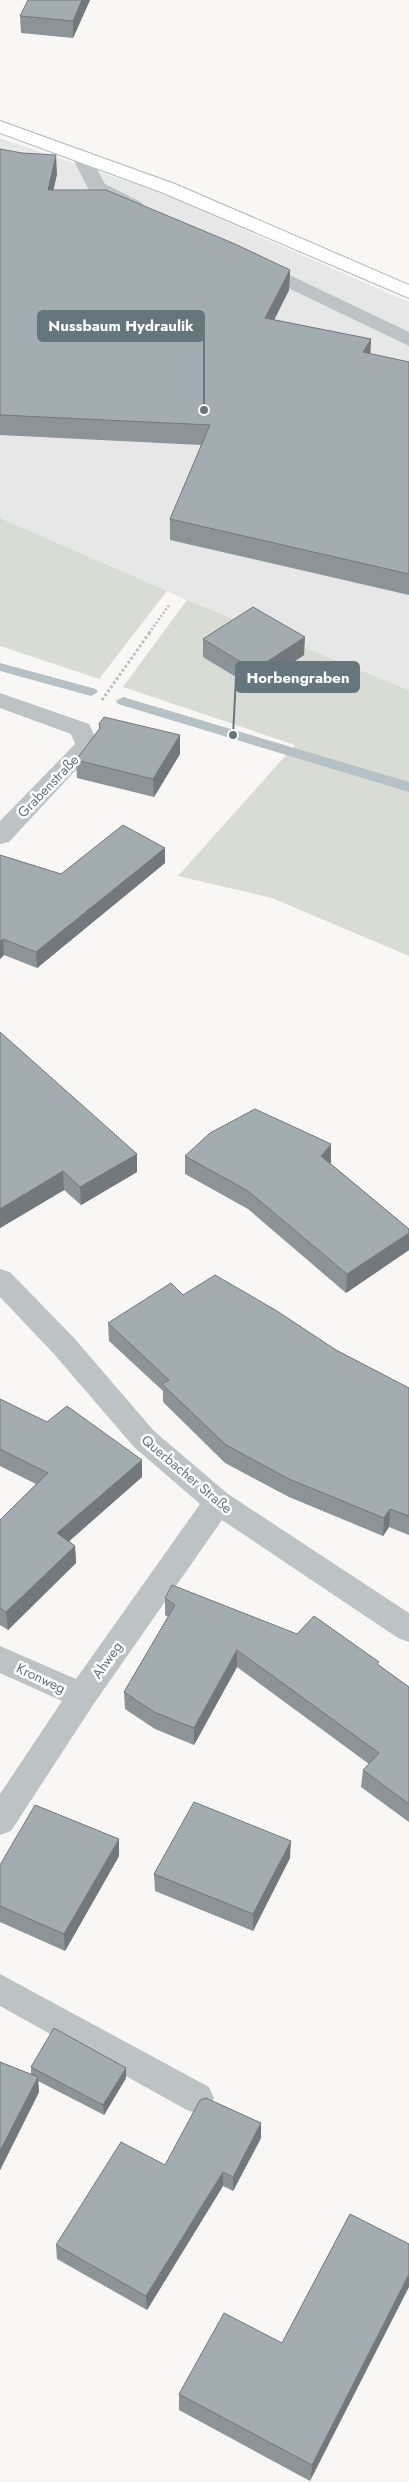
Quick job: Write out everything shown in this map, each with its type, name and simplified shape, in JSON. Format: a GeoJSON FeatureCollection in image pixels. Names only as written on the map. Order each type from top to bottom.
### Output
{"type":"FeatureCollection","features":[{"type":"Feature","properties":{"kind":"main road"},"geometry":{"type":"LineString","coordinates":[[0,127],[168,188],[409,292]]}},
{"type":"Feature","properties":{"kind":"street"},"geometry":{"type":"LineString","coordinates":[[81,157],[97,188],[150,214]]}},
{"type":"Feature","properties":{"kind":"street"},"geometry":{"type":"LineString","coordinates":[[240,258],[409,340]]}},
{"type":"Feature","properties":{"kind":"street"},"geometry":{"type":"LineString","coordinates":[[0,700],[81,729]]}},
{"type":"Feature","properties":{"kind":"street","name":"Grabenstraße"},"geometry":{"type":"LineString","coordinates":[[0,836],[86,745],[81,729]]}},
{"type":"Feature","properties":{"kind":"street","name":"Querbacher Straße"},"geometry":{"type":"LineString","coordinates":[[0,1279],[64,1346],[144,1439],[218,1502],[409,1629]]}},
{"type":"Feature","properties":{"kind":"street","name":"Ahweg"},"geometry":{"type":"LineString","coordinates":[[0,1821],[82,1696],[218,1502]]}},
{"type":"Feature","properties":{"kind":"street","name":"Kronweg"},"geometry":{"type":"LineString","coordinates":[[0,1659],[82,1696]]}},
{"type":"Feature","properties":{"kind":"street"},"geometry":{"type":"LineString","coordinates":[[0,1989],[197,2098]]}},
{"type":"Feature","properties":{"kind":"path"},"geometry":{"type":"LineString","coordinates":[[81,729],[170,604]]}},
{"type":"Feature","properties":{"kind":"shaded area"},"geometry":{"type":"Polygon","coordinates":[[[0,138],[158,192],[409,302],[409,690],[187,600],[0,518],[0,138]]]}},
{"type":"Feature","properties":{"kind":"shaded area"},"geometry":{"type":"Polygon","coordinates":[[[0,518],[167,591],[99,679],[0,646],[0,518]]]}},
{"type":"Feature","properties":{"kind":"shaded area"},"geometry":{"type":"Polygon","coordinates":[[[187,600],[409,690],[409,956],[272,898],[178,876],[295,745],[123,687],[187,600]]]}},
{"type":"Feature","properties":{"kind":"building"},"geometry":{"type":"Polygon","coordinates":[[[28,0],[82,0],[73,21],[20,16],[28,0]]]}},
{"type":"Feature","properties":{"kind":"building"},"geometry":{"type":"Polygon","coordinates":[[[0,149],[22,153],[56,155],[48,190],[106,190],[235,244],[290,270],[265,318],[371,339],[363,352],[409,362],[409,574],[170,519],[210,425],[0,415],[0,149]]]}},
{"type":"Feature","properties":{"kind":"building"},"geometry":{"type":"Polygon","coordinates":[[[253,607],[305,637],[254,670],[203,639],[253,607]]]}},
{"type":"Feature","properties":{"kind":"building"},"geometry":{"type":"Polygon","coordinates":[[[104,717],[180,735],[153,779],[76,760],[100,728],[99,724],[104,717]]]}},
{"type":"Feature","properties":{"kind":"building"},"geometry":{"type":"Polygon","coordinates":[[[123,825],[165,848],[36,952],[3,939],[0,942],[0,855],[61,874],[123,825]]]}},
{"type":"Feature","properties":{"kind":"building"},"geometry":{"type":"Polygon","coordinates":[[[0,1032],[137,1154],[80,1187],[63,1171],[0,1209],[0,1032]]]}},
{"type":"Feature","properties":{"kind":"building"},"geometry":{"type":"Polygon","coordinates":[[[255,1109],[331,1144],[321,1156],[409,1229],[409,1233],[347,1274],[248,1191],[185,1156],[210,1133],[255,1109]]]}},
{"type":"Feature","properties":{"kind":"building"},"geometry":{"type":"Polygon","coordinates":[[[215,1275],[277,1311],[336,1350],[409,1388],[409,1516],[390,1509],[384,1518],[289,1479],[226,1445],[162,1384],[169,1380],[108,1323],[171,1283],[183,1295],[215,1275]]]}},
{"type":"Feature","properties":{"kind":"building"},"geometry":{"type":"Polygon","coordinates":[[[0,1399],[47,1422],[67,1406],[142,1460],[57,1533],[75,1546],[6,1612],[0,1608],[0,1520],[48,1473],[0,1449],[0,1399]]]}},
{"type":"Feature","properties":{"kind":"building"},"geometry":{"type":"Polygon","coordinates":[[[172,1585],[297,1634],[314,1616],[379,1662],[377,1664],[409,1687],[409,1804],[363,1770],[379,1753],[237,1650],[194,1728],[154,1712],[124,1692],[175,1605],[165,1598],[172,1585]]]}},
{"type":"Feature","properties":{"kind":"building"},"geometry":{"type":"Polygon","coordinates":[[[194,1802],[291,1841],[253,1914],[154,1874],[194,1802]]]}},
{"type":"Feature","properties":{"kind":"building"},"geometry":{"type":"Polygon","coordinates":[[[35,1805],[119,1839],[64,1934],[0,1906],[0,1865],[35,1805]]]}},
{"type":"Feature","properties":{"kind":"building"},"geometry":{"type":"Polygon","coordinates":[[[54,2028],[126,2068],[103,2105],[31,2067],[54,2028]]]}},
{"type":"Feature","properties":{"kind":"building"},"geometry":{"type":"Polygon","coordinates":[[[0,2062],[38,2077],[0,2151],[0,2062]]]}},
{"type":"Feature","properties":{"kind":"building"},"geometry":{"type":"Polygon","coordinates":[[[206,2098],[261,2123],[233,2177],[223,2172],[146,2296],[56,2245],[121,2142],[165,2165],[200,2100],[206,2098]]]}},
{"type":"Feature","properties":{"kind":"building"},"geometry":{"type":"Polygon","coordinates":[[[350,2214],[409,2244],[409,2274],[312,2465],[179,2394],[224,2313],[282,2343],[350,2214]]]}},
{"type":"Feature","properties":{"kind":"waterway"},"geometry":{"type":"LineString","coordinates":[[0,667],[91,692]]}},
{"type":"Feature","properties":{"kind":"waterway"},"geometry":{"type":"LineString","coordinates":[[123,701],[409,787]]}},
{"type":"Feature","properties":{"kind":"place","name":"Nussbaum Hydraulik"},"geometry":{"type":"Point","coordinates":[204,410]}},
{"type":"Feature","properties":{"kind":"place","name":"Horbengraben"},"geometry":{"type":"Point","coordinates":[233,735]}}]}
